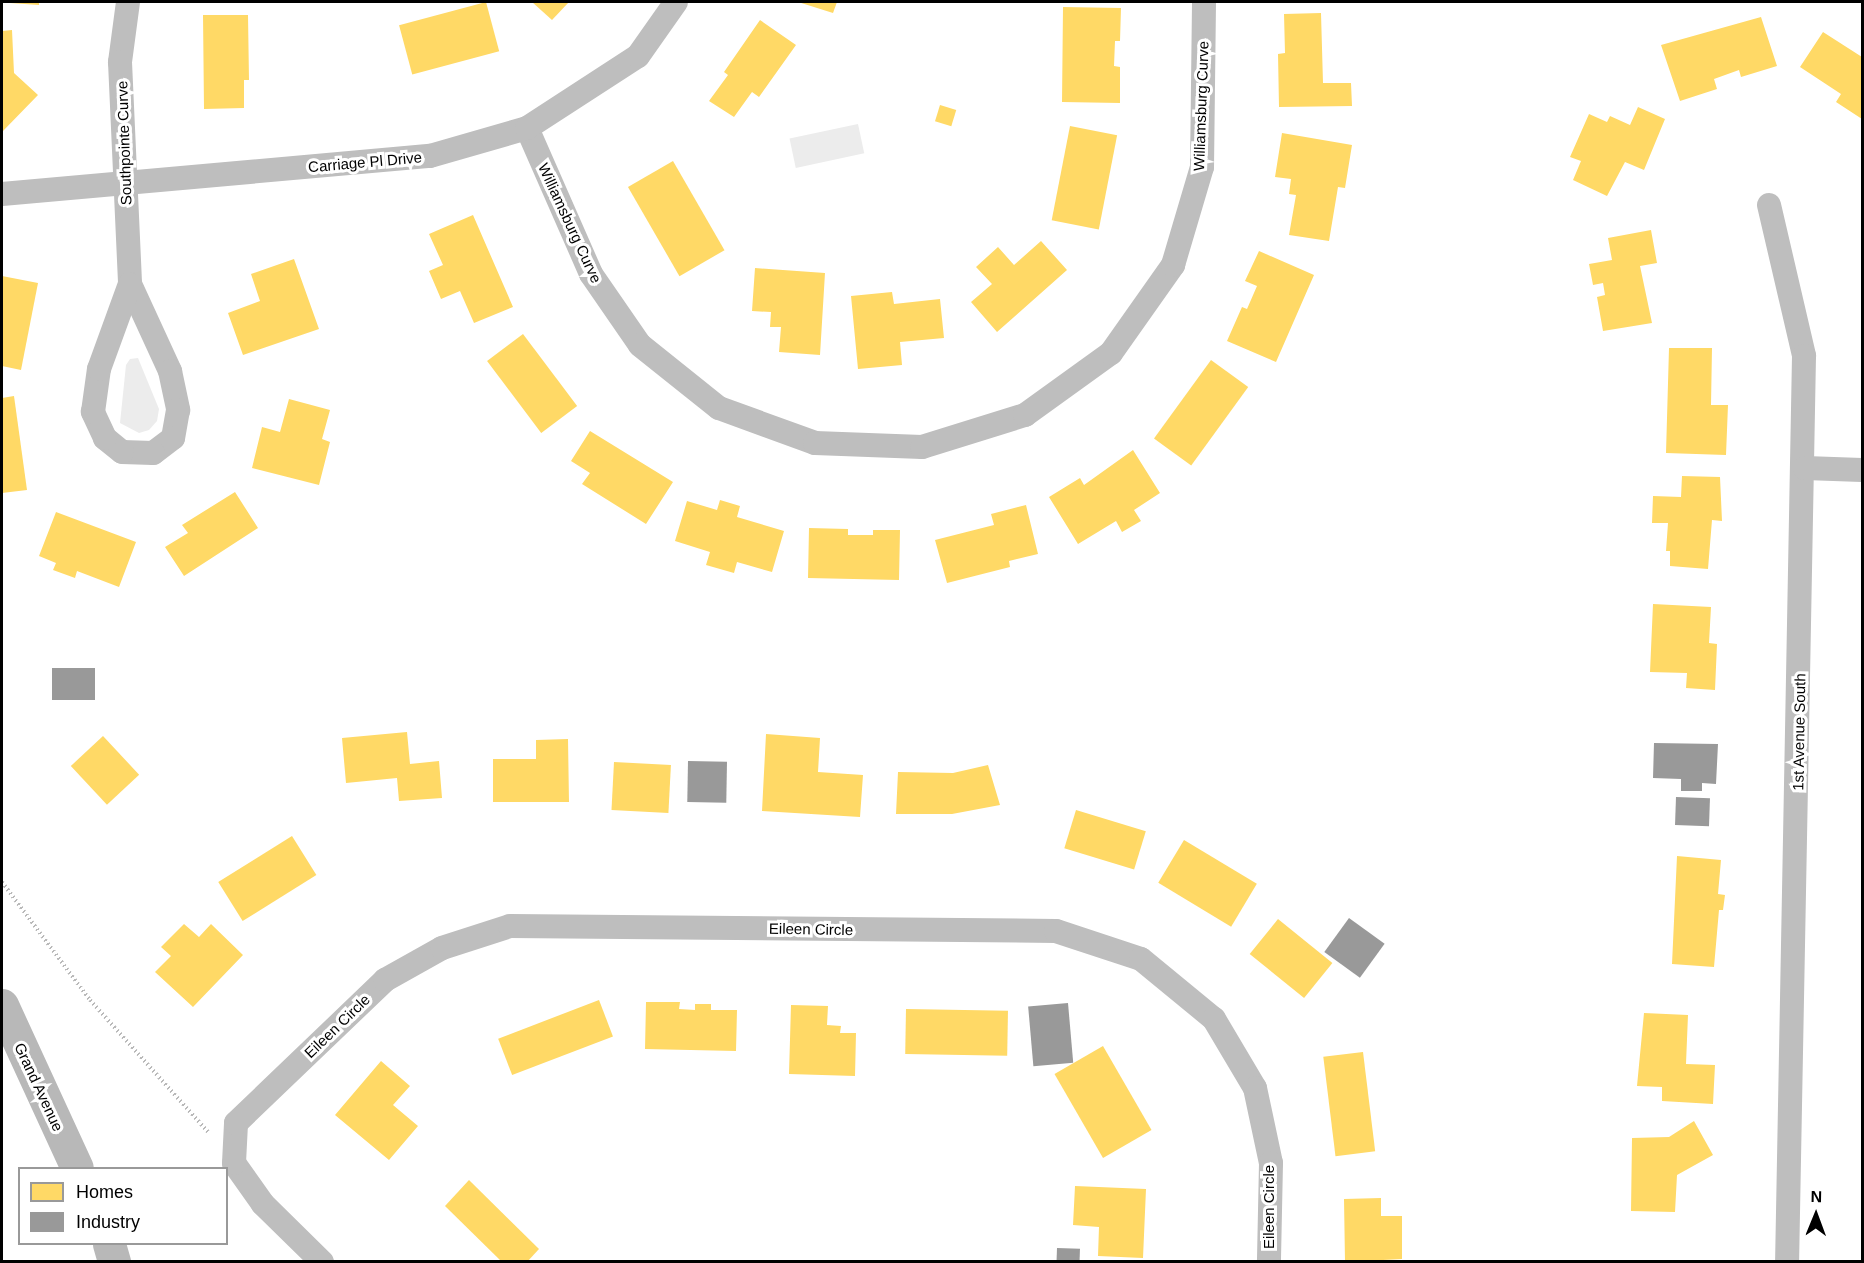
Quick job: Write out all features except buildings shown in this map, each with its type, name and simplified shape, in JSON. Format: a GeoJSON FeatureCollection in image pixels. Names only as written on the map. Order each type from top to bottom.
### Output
{"type":"FeatureCollection","features":[{"type":"Feature","properties":{"kind":"street","name":"Southpointe Curve"},"geometry":{"type":"LineString","coordinates":[[128,2],[120,62],[130,284],[170,371],[178,410],[173,438],[153,453],[122,452],[105,438],[93,412],[99,369],[130,284]]}},
{"type":"Feature","properties":{"kind":"street","name":"Carriage Pl Drive"},"geometry":{"type":"LineString","coordinates":[[2,194],[430,156],[527,128],[638,56],[676,2]]}},
{"type":"Feature","properties":{"kind":"street","name":"Williamsburg Curve"},"geometry":{"type":"LineString","coordinates":[[527,128],[591,274],[640,345],[719,408],[815,443],[922,447],[1025,415],[1111,353],[1173,265],[1202,167],[1204,2]]}},
{"type":"Feature","properties":{"kind":"street","name":"1st Avenue South"},"geometry":{"type":"LineString","coordinates":[[1769,206],[1804,356],[1805,468],[1787,1262]]}},
{"type":"Feature","properties":{"kind":"street"},"geometry":{"type":"LineString","coordinates":[[1805,468],[1863,470]]}},
{"type":"Feature","properties":{"kind":"street","name":"Eileen Circle"},"geometry":{"type":"LineString","coordinates":[[234,1154],[236,1123],[386,980],[442,948],[510,926],[1056,932],[1141,959],[1214,1019],[1255,1088],[1271,1163],[1269,1262]]}},
{"type":"Feature","properties":{"kind":"street","name":"Grand Avenue"},"geometry":{"type":"LineString","coordinates":[[2,1005],[77,1167]]}},
{"type":"Feature","properties":{"kind":"street"},"geometry":{"type":"LineString","coordinates":[[234,1154],[263,1204],[322,1262]]}},
{"type":"Feature","properties":{"kind":"street"},"geometry":{"type":"LineString","coordinates":[[109,1245],[114,1262]]}},
{"type":"Feature","properties":{"kind":"path"},"geometry":{"type":"LineString","coordinates":[[2,882],[90,1000],[214,1138],[234,1154]]}},
{"type":"Feature","properties":{"kind":"shaded area"},"geometry":{"type":"Polygon","coordinates":[[[858,124],[864,153],[796,168],[790,139],[858,124]]]}},
{"type":"Feature","properties":{"kind":"shaded area"},"geometry":{"type":"Polygon","coordinates":[[[138,358],[159,409],[157,421],[149,430],[139,433],[120,423],[126,365],[130,359],[138,358]]]}}]}
